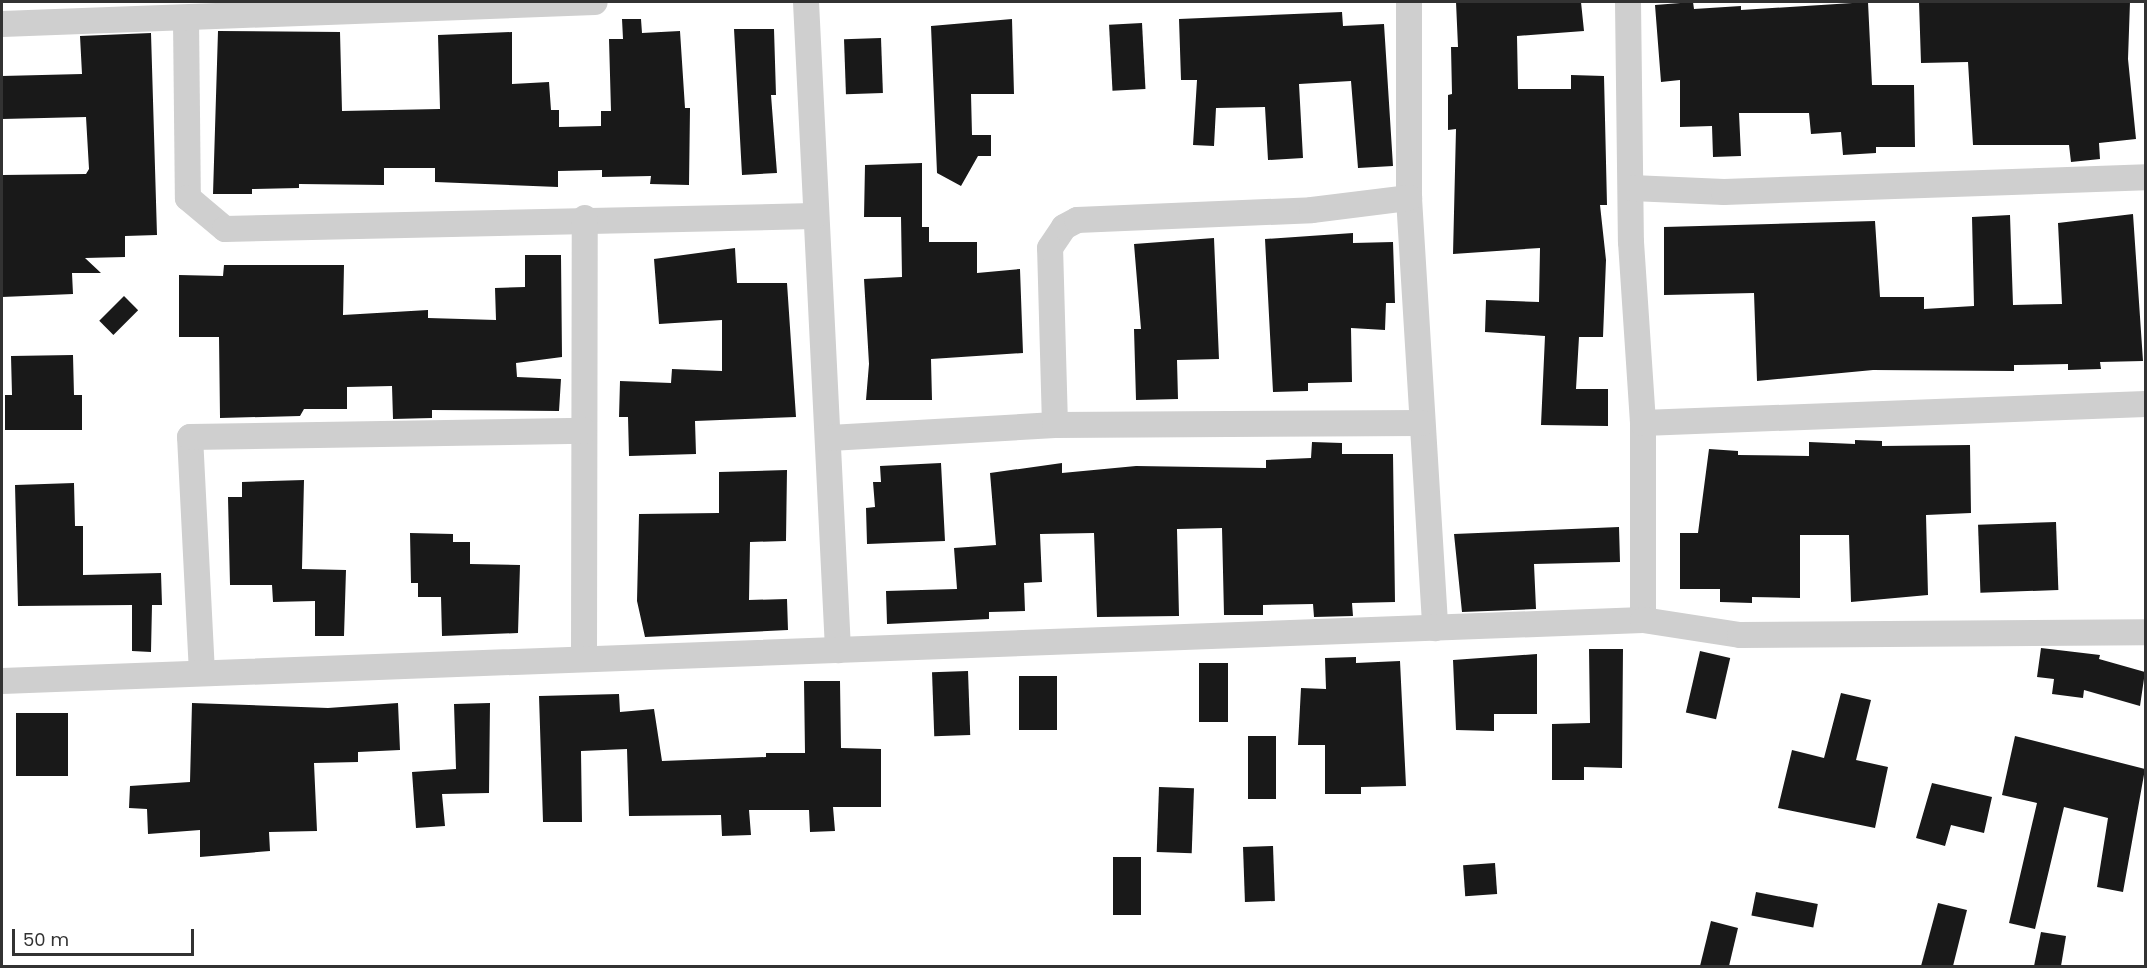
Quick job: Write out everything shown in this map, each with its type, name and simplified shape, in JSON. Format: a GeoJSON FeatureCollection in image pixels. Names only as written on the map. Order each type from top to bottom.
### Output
{"type":"FeatureCollection","features":[{"type":"Feature","properties":{"kind":"street"},"geometry":{"type":"LineString","coordinates":[[2,24],[186,19],[595,2]]}},
{"type":"Feature","properties":{"kind":"street"},"geometry":{"type":"LineString","coordinates":[[806,2],[814,216],[830,438],[838,650]]}},
{"type":"Feature","properties":{"kind":"street"},"geometry":{"type":"LineString","coordinates":[[1409,2],[1409,198],[1435,628]]}},
{"type":"Feature","properties":{"kind":"street"},"geometry":{"type":"LineString","coordinates":[[1628,2],[1631,242],[1643,423],[1643,620]]}},
{"type":"Feature","properties":{"kind":"street"},"geometry":{"type":"LineString","coordinates":[[186,19],[188,198],[225,230],[585,218],[814,216]]}},
{"type":"Feature","properties":{"kind":"street"},"geometry":{"type":"LineString","coordinates":[[1632,188],[1724,192],[2145,177]]}},
{"type":"Feature","properties":{"kind":"street"},"geometry":{"type":"LineString","coordinates":[[1055,425],[1050,248],[1064,227],[1077,220],[1312,210],[1409,198]]}},
{"type":"Feature","properties":{"kind":"street"},"geometry":{"type":"LineString","coordinates":[[584,658],[585,218]]}},
{"type":"Feature","properties":{"kind":"street"},"geometry":{"type":"LineString","coordinates":[[1643,423],[2145,404]]}},
{"type":"Feature","properties":{"kind":"street"},"geometry":{"type":"LineString","coordinates":[[830,438],[1055,425],[1421,423]]}},
{"type":"Feature","properties":{"kind":"street"},"geometry":{"type":"LineString","coordinates":[[202,674],[190,437],[584,431]]}},
{"type":"Feature","properties":{"kind":"street"},"geometry":{"type":"LineString","coordinates":[[2,681],[1643,620],[1740,635],[2145,632]]}},
{"type":"Feature","properties":{"kind":"building"},"geometry":{"type":"Polygon","coordinates":[[[1456,2],[1581,2],[1584,31],[1517,36],[1518,89],[1571,89],[1571,75],[1604,76],[1607,205],[1600,205],[1606,260],[1603,337],[1579,337],[1576,389],[1608,389],[1608,426],[1541,425],[1545,336],[1485,332],[1486,300],[1539,302],[1540,248],[1453,254],[1456,129],[1448,130],[1448,95],[1452,94],[1451,47],[1458,47],[1456,2]]]}},
{"type":"Feature","properties":{"kind":"building"},"geometry":{"type":"Polygon","coordinates":[[[1693,2],[1694,9],[1741,6],[1741,10],[1868,2],[1872,85],[1914,85],[1915,147],[1876,147],[1876,153],[1843,155],[1841,132],[1811,134],[1809,113],[1739,113],[1741,156],[1713,157],[1712,126],[1680,127],[1680,80],[1661,82],[1655,5],[1693,2]]]}},
{"type":"Feature","properties":{"kind":"building"},"geometry":{"type":"Polygon","coordinates":[[[1919,2],[2130,2],[2128,59],[2136,139],[2099,143],[2100,159],[2071,162],[2069,145],[1973,145],[1968,62],[1921,63],[1919,2]]]}},
{"type":"Feature","properties":{"kind":"building"},"geometry":{"type":"Polygon","coordinates":[[[1342,12],[1343,26],[1384,24],[1393,166],[1358,168],[1351,81],[1299,84],[1303,158],[1268,160],[1265,107],[1216,108],[1214,146],[1193,145],[1197,80],[1181,80],[1179,19],[1342,12]]]}},
{"type":"Feature","properties":{"kind":"building"},"geometry":{"type":"Polygon","coordinates":[[[622,19],[641,19],[642,33],[680,31],[685,108],[690,108],[689,185],[650,184],[651,176],[602,177],[602,170],[558,171],[558,187],[435,182],[435,168],[384,168],[384,185],[299,184],[299,188],[252,189],[252,194],[213,194],[218,31],[340,32],[342,111],[440,109],[438,35],[512,32],[512,84],[549,82],[551,110],[559,110],[559,127],[601,126],[601,111],[611,111],[609,39],[623,39],[622,19]]]}},
{"type":"Feature","properties":{"kind":"building"},"geometry":{"type":"Polygon","coordinates":[[[1012,19],[1014,94],[971,94],[972,135],[991,135],[991,156],[978,156],[961,186],[937,173],[931,26],[1012,19]]]}},
{"type":"Feature","properties":{"kind":"building"},"geometry":{"type":"Polygon","coordinates":[[[1142,23],[1145,89],[1112,91],[1109,25],[1142,23]]]}},
{"type":"Feature","properties":{"kind":"building"},"geometry":{"type":"Polygon","coordinates":[[[734,29],[774,29],[776,95],[771,95],[777,173],[742,175],[734,29]]]}},
{"type":"Feature","properties":{"kind":"building"},"geometry":{"type":"Polygon","coordinates":[[[151,33],[157,235],[125,236],[125,257],[85,258],[101,273],[72,273],[73,294],[2,297],[2,175],[86,174],[89,169],[86,117],[2,119],[2,76],[82,74],[80,36],[151,33]]]}},
{"type":"Feature","properties":{"kind":"building"},"geometry":{"type":"Polygon","coordinates":[[[881,38],[883,93],[846,94],[844,39],[881,38]]]}},
{"type":"Feature","properties":{"kind":"building"},"geometry":{"type":"Polygon","coordinates":[[[922,163],[922,227],[929,227],[929,242],[977,242],[977,273],[1020,269],[1023,353],[931,359],[932,400],[866,400],[869,364],[864,279],[902,277],[901,217],[864,217],[865,165],[922,163]]]}},
{"type":"Feature","properties":{"kind":"building"},"geometry":{"type":"Polygon","coordinates":[[[2133,214],[2143,361],[2100,362],[2101,369],[2068,370],[2068,364],[2014,365],[2014,371],[1873,370],[1757,381],[1754,293],[1664,295],[1664,227],[1875,221],[1880,297],[1924,297],[1924,309],[1974,306],[1972,217],[2010,215],[2013,305],[2062,304],[2058,223],[2133,214]]]}},
{"type":"Feature","properties":{"kind":"building"},"geometry":{"type":"Polygon","coordinates":[[[1353,233],[1353,243],[1393,242],[1395,303],[1386,303],[1385,330],[1351,328],[1352,382],[1308,383],[1308,391],[1273,392],[1265,239],[1353,233]]]}},
{"type":"Feature","properties":{"kind":"building"},"geometry":{"type":"Polygon","coordinates":[[[1214,238],[1219,359],[1177,360],[1178,399],[1136,400],[1134,329],[1141,329],[1134,244],[1214,238]]]}},
{"type":"Feature","properties":{"kind":"building"},"geometry":{"type":"Polygon","coordinates":[[[735,248],[737,283],[787,283],[796,417],[695,421],[696,454],[629,456],[628,417],[619,417],[620,381],[671,383],[672,369],[722,371],[722,320],[659,324],[654,259],[735,248]]]}},
{"type":"Feature","properties":{"kind":"building"},"geometry":{"type":"Polygon","coordinates":[[[525,255],[561,255],[562,357],[516,363],[517,377],[561,379],[559,411],[432,410],[432,418],[393,419],[392,386],[347,387],[347,409],[304,409],[300,416],[220,418],[219,337],[179,337],[179,275],[223,276],[224,265],[344,265],[343,315],[428,310],[428,318],[496,320],[495,288],[525,287],[525,255]]]}},
{"type":"Feature","properties":{"kind":"building"},"geometry":{"type":"Polygon","coordinates":[[[124,296],[138,310],[113,335],[99,321],[124,296]]]}},
{"type":"Feature","properties":{"kind":"building"},"geometry":{"type":"Polygon","coordinates":[[[73,355],[74,395],[82,395],[82,430],[5,430],[5,395],[12,395],[11,356],[73,355]]]}},
{"type":"Feature","properties":{"kind":"building"},"geometry":{"type":"Polygon","coordinates":[[[1855,440],[1882,441],[1882,446],[1970,445],[1971,513],[1926,515],[1928,595],[1851,602],[1849,535],[1800,535],[1800,598],[1752,597],[1752,603],[1720,602],[1720,589],[1680,589],[1680,533],[1698,533],[1709,449],[1738,451],[1738,455],[1809,456],[1809,442],[1855,444],[1855,440]]]}},
{"type":"Feature","properties":{"kind":"building"},"geometry":{"type":"Polygon","coordinates":[[[1312,442],[1342,443],[1342,454],[1393,454],[1395,602],[1352,603],[1353,616],[1314,617],[1313,604],[1263,605],[1263,615],[1224,615],[1222,528],[1177,529],[1179,616],[1097,617],[1094,533],[1040,534],[1042,582],[1024,583],[1025,611],[989,612],[989,619],[887,624],[886,591],[957,589],[954,548],[996,545],[990,473],[1062,463],[1062,473],[1136,466],[1266,468],[1266,460],[1311,458],[1312,442]]]}},
{"type":"Feature","properties":{"kind":"building"},"geometry":{"type":"Polygon","coordinates":[[[941,463],[945,541],[867,544],[866,508],[875,507],[873,482],[881,482],[880,466],[941,463]]]}},
{"type":"Feature","properties":{"kind":"building"},"geometry":{"type":"Polygon","coordinates":[[[787,470],[786,541],[750,542],[749,600],[787,599],[788,630],[645,637],[637,601],[639,514],[719,513],[719,472],[787,470]]]}},
{"type":"Feature","properties":{"kind":"building"},"geometry":{"type":"Polygon","coordinates":[[[304,480],[302,569],[346,570],[344,636],[315,636],[315,601],[273,602],[272,585],[230,585],[228,497],[242,497],[242,482],[304,480]]]}},
{"type":"Feature","properties":{"kind":"building"},"geometry":{"type":"Polygon","coordinates":[[[74,483],[75,526],[83,526],[83,575],[161,573],[162,605],[152,605],[151,652],[132,651],[132,605],[18,606],[15,485],[74,483]]]}},
{"type":"Feature","properties":{"kind":"building"},"geometry":{"type":"Polygon","coordinates":[[[2056,522],[2058,590],[1980,593],[1978,525],[2056,522]]]}},
{"type":"Feature","properties":{"kind":"building"},"geometry":{"type":"Polygon","coordinates":[[[1619,527],[1620,562],[1534,564],[1536,609],[1462,612],[1454,534],[1619,527]]]}},
{"type":"Feature","properties":{"kind":"building"},"geometry":{"type":"Polygon","coordinates":[[[410,533],[453,534],[453,542],[470,542],[470,564],[520,565],[518,633],[442,636],[441,597],[418,597],[418,583],[411,583],[410,533]]]}},
{"type":"Feature","properties":{"kind":"building"},"geometry":{"type":"Polygon","coordinates":[[[2041,648],[2100,655],[2099,659],[2145,672],[2140,706],[2084,690],[2083,698],[2052,694],[2054,679],[2037,677],[2041,648]]]}},
{"type":"Feature","properties":{"kind":"building"},"geometry":{"type":"Polygon","coordinates":[[[1589,649],[1623,649],[1622,768],[1584,767],[1584,780],[1552,780],[1552,724],[1590,723],[1589,649]]]}},
{"type":"Feature","properties":{"kind":"building"},"geometry":{"type":"Polygon","coordinates":[[[1700,651],[1730,658],[1716,719],[1686,712],[1700,651]]]}},
{"type":"Feature","properties":{"kind":"building"},"geometry":{"type":"Polygon","coordinates":[[[1537,654],[1537,714],[1494,714],[1494,731],[1456,730],[1453,660],[1537,654]]]}},
{"type":"Feature","properties":{"kind":"building"},"geometry":{"type":"Polygon","coordinates":[[[1356,657],[1356,663],[1400,661],[1406,786],[1361,787],[1361,794],[1325,794],[1325,745],[1298,745],[1301,688],[1326,689],[1325,658],[1356,657]]]}},
{"type":"Feature","properties":{"kind":"building"},"geometry":{"type":"Polygon","coordinates":[[[1199,663],[1228,663],[1228,722],[1199,722],[1199,663]]]}},
{"type":"Feature","properties":{"kind":"building"},"geometry":{"type":"Polygon","coordinates":[[[968,671],[970,735],[934,736],[932,672],[968,671]]]}},
{"type":"Feature","properties":{"kind":"building"},"geometry":{"type":"Polygon","coordinates":[[[1019,676],[1057,676],[1057,730],[1019,730],[1019,676]]]}},
{"type":"Feature","properties":{"kind":"building"},"geometry":{"type":"Polygon","coordinates":[[[804,681],[840,681],[841,748],[881,749],[881,807],[833,807],[835,831],[810,832],[809,810],[749,810],[751,835],[722,836],[721,815],[629,816],[627,749],[581,751],[582,822],[543,822],[539,696],[619,694],[620,712],[654,709],[662,761],[766,757],[766,753],[805,753],[804,681]]]}},
{"type":"Feature","properties":{"kind":"building"},"geometry":{"type":"Polygon","coordinates":[[[1841,693],[1871,700],[1856,760],[1888,767],[1875,828],[1778,808],[1792,750],[1824,758],[1841,693]]]}},
{"type":"Feature","properties":{"kind":"building"},"geometry":{"type":"Polygon","coordinates":[[[192,703],[328,708],[398,703],[400,750],[358,752],[358,762],[314,763],[317,831],[269,832],[270,851],[200,857],[200,830],[148,834],[147,809],[129,808],[130,786],[190,782],[192,703]]]}},
{"type":"Feature","properties":{"kind":"building"},"geometry":{"type":"Polygon","coordinates":[[[490,703],[489,793],[442,794],[445,826],[416,828],[412,772],[456,769],[454,704],[490,703]]]}},
{"type":"Feature","properties":{"kind":"building"},"geometry":{"type":"Polygon","coordinates":[[[16,713],[68,713],[68,776],[16,776],[16,713]]]}},
{"type":"Feature","properties":{"kind":"building"},"geometry":{"type":"Polygon","coordinates":[[[1248,736],[1276,736],[1276,799],[1248,799],[1248,736]]]}},
{"type":"Feature","properties":{"kind":"building"},"geometry":{"type":"Polygon","coordinates":[[[2015,736],[2145,769],[2123,892],[2097,887],[2108,818],[2064,807],[2035,929],[2009,923],[2037,803],[2002,795],[2015,736]]]}},
{"type":"Feature","properties":{"kind":"building"},"geometry":{"type":"Polygon","coordinates":[[[1932,783],[1992,797],[1984,833],[1951,825],[1945,846],[1916,838],[1932,783]]]}},
{"type":"Feature","properties":{"kind":"building"},"geometry":{"type":"Polygon","coordinates":[[[1159,787],[1194,788],[1192,853],[1157,852],[1159,787]]]}},
{"type":"Feature","properties":{"kind":"building"},"geometry":{"type":"Polygon","coordinates":[[[1273,846],[1275,901],[1245,902],[1243,847],[1273,846]]]}},
{"type":"Feature","properties":{"kind":"building"},"geometry":{"type":"Polygon","coordinates":[[[1113,857],[1141,857],[1141,915],[1113,915],[1113,857]]]}},
{"type":"Feature","properties":{"kind":"building"},"geometry":{"type":"Polygon","coordinates":[[[1495,863],[1497,894],[1465,896],[1463,865],[1495,863]]]}},
{"type":"Feature","properties":{"kind":"building"},"geometry":{"type":"Polygon","coordinates":[[[1756,892],[1818,904],[1813,928],[1751,916],[1756,892]]]}},
{"type":"Feature","properties":{"kind":"building"},"geometry":{"type":"Polygon","coordinates":[[[1938,903],[1967,910],[1953,966],[1921,966],[1938,903]]]}},
{"type":"Feature","properties":{"kind":"building"},"geometry":{"type":"Polygon","coordinates":[[[1711,921],[1738,928],[1729,966],[1700,966],[1711,921]]]}},
{"type":"Feature","properties":{"kind":"building"},"geometry":{"type":"Polygon","coordinates":[[[2041,932],[2066,936],[2061,966],[2034,966],[2041,932]]]}}]}
